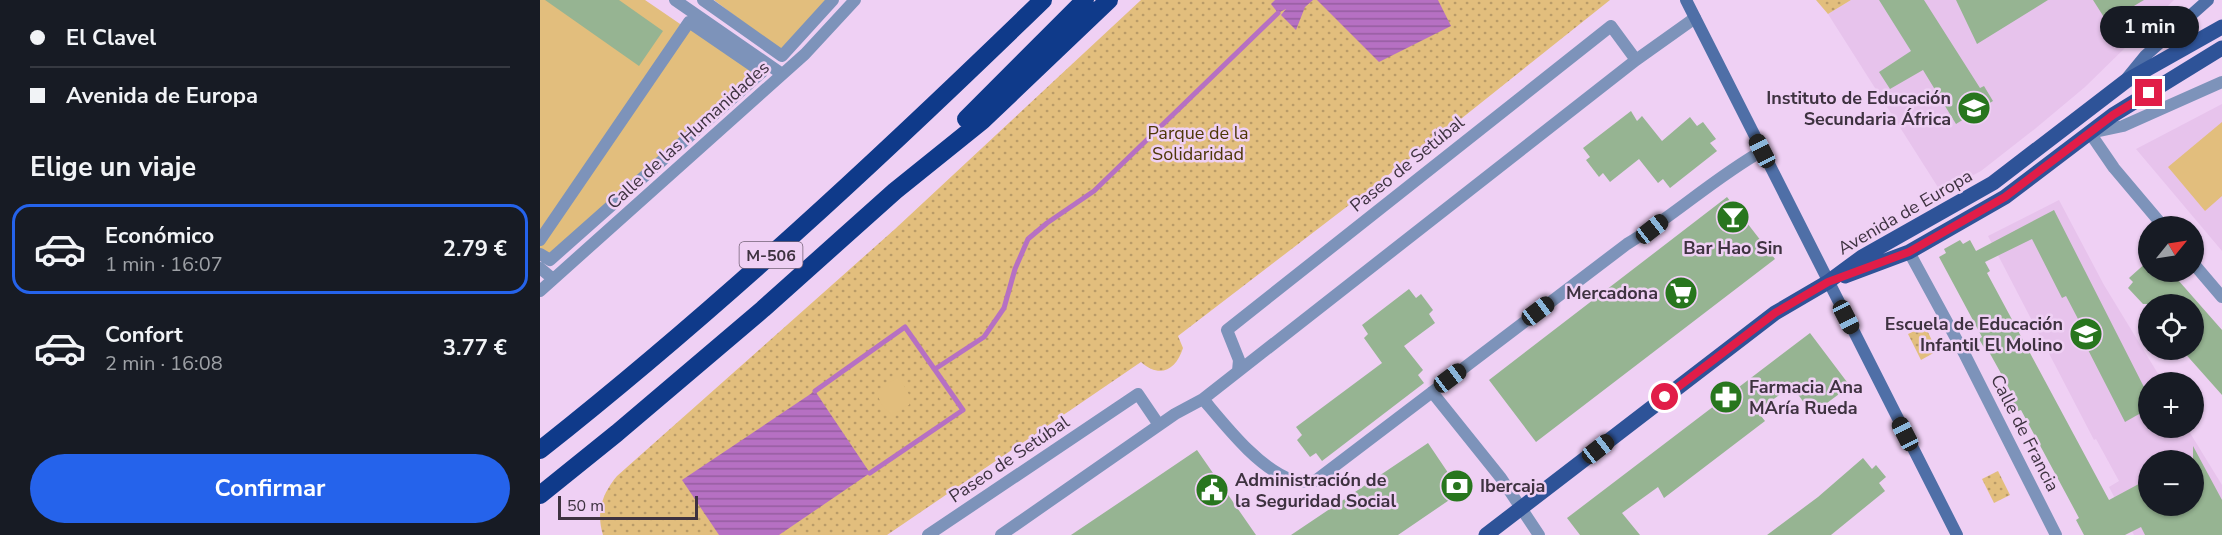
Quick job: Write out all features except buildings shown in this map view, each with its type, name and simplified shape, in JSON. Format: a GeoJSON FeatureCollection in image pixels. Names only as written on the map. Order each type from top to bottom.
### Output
{"type":"FeatureCollection","features":[{"type":"Feature","properties":{"kind":"highway"},"geometry":{"type":"LineString","coordinates":[[992,49],[1033,0]]}},
{"type":"Feature","properties":{"kind":"highway","name":"M-506"},"geometry":{"type":"LineString","coordinates":[[540,450],[738,286],[1043,0]]}},
{"type":"Feature","properties":{"kind":"highway","name":"M-506"},"geometry":{"type":"LineString","coordinates":[[540,495],[763,309],[895,191],[1085,0]]}},
{"type":"Feature","properties":{"kind":"highway"},"geometry":{"type":"LineString","coordinates":[[895,191],[982,121],[1109,0]]}},
{"type":"Feature","properties":{"kind":"main road"},"geometry":{"type":"LineString","coordinates":[[1686,0],[1957,535]]}},
{"type":"Feature","properties":{"kind":"main road"},"geometry":{"type":"LineString","coordinates":[[2126,81],[2145,56],[2208,0]]}},
{"type":"Feature","properties":{"kind":"main road","name":"Avenida de Europa"},"geometry":{"type":"LineString","coordinates":[[1828,282],[1862,257],[1993,183],[2126,81],[2222,27]]}},
{"type":"Feature","properties":{"kind":"main road","name":"Avenida de Europa"},"geometry":{"type":"LineString","coordinates":[[1828,282],[1909,252],[2005,197],[2113,115],[2222,48]]}},
{"type":"Feature","properties":{"kind":"main road"},"geometry":{"type":"LineString","coordinates":[[1486,535],[1736,341],[1775,313],[1828,282]]}},
{"type":"Feature","properties":{"kind":"street"},"geometry":{"type":"LineString","coordinates":[[675,0],[782,74]]}},
{"type":"Feature","properties":{"kind":"street"},"geometry":{"type":"LineString","coordinates":[[703,0],[782,56],[833,0]]}},
{"type":"Feature","properties":{"kind":"street","name":"Calle de las Humanidades"},"geometry":{"type":"LineString","coordinates":[[540,291],[782,74],[855,0]]}},
{"type":"Feature","properties":{"kind":"street"},"geometry":{"type":"LineString","coordinates":[[1001,535],[1159,425],[1203,399],[1636,60],[1695,18]]}},
{"type":"Feature","properties":{"kind":"street"},"geometry":{"type":"LineString","coordinates":[[540,240],[689,22],[762,72],[550,260],[540,254]]}},
{"type":"Feature","properties":{"kind":"street","name":"Paseo de Setúbal"},"geometry":{"type":"LineString","coordinates":[[1238,371],[1239,360],[1227,330],[1601,33],[1611,26],[1636,60]]}},
{"type":"Feature","properties":{"kind":"street","name":"Avenida de Europa"},"geometry":{"type":"LineString","coordinates":[[2090,133],[2123,126],[2222,82]]}},
{"type":"Feature","properties":{"kind":"street"},"geometry":{"type":"LineString","coordinates":[[2090,133],[2114,168],[2155,216]]}},
{"type":"Feature","properties":{"kind":"street"},"geometry":{"type":"LineString","coordinates":[[1203,399],[1231,433],[1276,473],[1294,482],[1315,481],[1627,244],[1652,229],[1726,171],[1762,151]]}},
{"type":"Feature","properties":{"kind":"street","name":"Calle de Francia"},"geometry":{"type":"LineString","coordinates":[[1909,252],[1965,355],[2056,535]]}},
{"type":"Feature","properties":{"kind":"street"},"geometry":{"type":"LineString","coordinates":[[540,268],[554,279]]}},
{"type":"Feature","properties":{"kind":"street"},"geometry":{"type":"LineString","coordinates":[[2204,275],[2222,297]]}},
{"type":"Feature","properties":{"kind":"street"},"geometry":{"type":"LineString","coordinates":[[1432,392],[1501,478],[1539,535]]}},
{"type":"Feature","properties":{"kind":"street","name":"Paseo de Setúbal"},"geometry":{"type":"LineString","coordinates":[[928,535],[1138,394],[1159,425]]}},
{"type":"Feature","properties":{"kind":"shaded area"},"geometry":{"type":"Polygon","coordinates":[[[1275,0],[1313,0],[1305,7],[1296,30],[1281,15],[1286,9],[1278,13],[1271,4],[1275,0]]]}},
{"type":"Feature","properties":{"kind":"shaded area"},"geometry":{"type":"Polygon","coordinates":[[[1317,0],[1438,0],[1451,26],[1379,62],[1317,0]]]}},
{"type":"Feature","properties":{"kind":"shaded area","name":"Instituto de Educación Secundaria África"},"geometry":{"type":"Polygon","coordinates":[[[1851,0],[2174,0],[2085,87],[2036,128],[1981,171],[1941,192],[1828,14],[1851,0]]]}},
{"type":"Feature","properties":{"kind":"shaded area"},"geometry":{"type":"Polygon","coordinates":[[[2222,104],[2222,251],[2204,230],[2204,216],[2192,216],[2136,149],[2222,104]]]}},
{"type":"Feature","properties":{"kind":"shaded area","name":"Escuela de Educación Infantil El Molino"},"geometry":{"type":"Polygon","coordinates":[[[2059,200],[2104,285],[2138,341],[2138,360],[2150,360],[2157,372],[2138,372],[2138,438],[2193,438],[2201,450],[2138,450],[2138,516],[2204,516],[2204,456],[2222,485],[2222,535],[2134,535],[2109,487],[2119,481],[2096,439],[2094,440],[1988,236],[2059,200]]]}},
{"type":"Feature","properties":{"kind":"shaded area"},"geometry":{"type":"Polygon","coordinates":[[[815,391],[870,473],[779,535],[719,535],[682,480],[815,391]]]}},
{"type":"Feature","properties":{"kind":"green space"},"geometry":{"type":"Polygon","coordinates":[[[540,0],[645,0],[686,28],[540,240],[540,0]]]}},
{"type":"Feature","properties":{"kind":"green space"},"geometry":{"type":"Polygon","coordinates":[[[714,0],[828,0],[780,50],[714,0]]]}},
{"type":"Feature","properties":{"kind":"green space","name":"Parque de la Solidaridad"},"geometry":{"type":"Polygon","coordinates":[[[1141,0],[1610,0],[1447,130],[1178,336],[1183,348],[1172,367],[1161,371],[1141,362],[887,535],[603,535],[600,511],[604,497],[617,476],[895,229],[1141,0]]]}},
{"type":"Feature","properties":{"kind":"green space"},"geometry":{"type":"Polygon","coordinates":[[[1816,0],[1851,0],[1828,14],[1816,0]]]}},
{"type":"Feature","properties":{"kind":"green space"},"geometry":{"type":"Polygon","coordinates":[[[690,27],[754,71],[550,255],[540,250],[540,242],[690,27]]]}},
{"type":"Feature","properties":{"kind":"green space"},"geometry":{"type":"Polygon","coordinates":[[[2222,122],[2222,196],[2205,211],[2168,167],[2222,122]]]}},
{"type":"Feature","properties":{"kind":"green space"},"geometry":{"type":"Polygon","coordinates":[[[1925,326],[1937,351],[1921,360],[1908,334],[1925,326]]]}},
{"type":"Feature","properties":{"kind":"green space"},"geometry":{"type":"Polygon","coordinates":[[[895,379],[900,379],[911,398],[909,405],[893,415],[882,404],[878,390],[895,379]]]}},
{"type":"Feature","properties":{"kind":"green space"},"geometry":{"type":"Polygon","coordinates":[[[1998,471],[2010,495],[1994,503],[1982,479],[1998,471]]]}},
{"type":"Feature","properties":{"kind":"waterway"},"geometry":{"type":"LineString","coordinates":[[935,369],[984,337],[1004,308],[1015,269],[1028,239],[1094,191],[1278,13]]}},
{"type":"Feature","properties":{"kind":"waterway"},"geometry":{"type":"LineString","coordinates":[[815,391],[905,327],[963,410],[870,473]]}},
{"type":"Feature","properties":{"kind":"place","name":"Instituto de Educación Secundaria África"},"geometry":{"type":"Point","coordinates":[1974,108]}},
{"type":"Feature","properties":{"kind":"place","name":"Bar Hao Sin"},"geometry":{"type":"Point","coordinates":[1733,217]}},
{"type":"Feature","properties":{"kind":"place","name":"Mercadona"},"geometry":{"type":"Point","coordinates":[1681,293]}},
{"type":"Feature","properties":{"kind":"place","name":"Escuela de Educación Infantil El Molino"},"geometry":{"type":"Point","coordinates":[2086,334]}},
{"type":"Feature","properties":{"kind":"place","name":"Farmacia Ana MAría Rueda"},"geometry":{"type":"Point","coordinates":[1726,397]}},
{"type":"Feature","properties":{"kind":"place","name":"Ibercaja"},"geometry":{"type":"Point","coordinates":[1457,486]}},
{"type":"Feature","properties":{"kind":"place","name":"Administración de la Seguridad Social"},"geometry":{"type":"Point","coordinates":[1212,490]}},
{"type":"Feature","properties":{"kind":"route"},"geometry":{"type":"LineString","coordinates":[[1665,397],[1775,313],[1828,282],[1909,252],[2005,197],[2113,115],[2149,93]]}}]}
